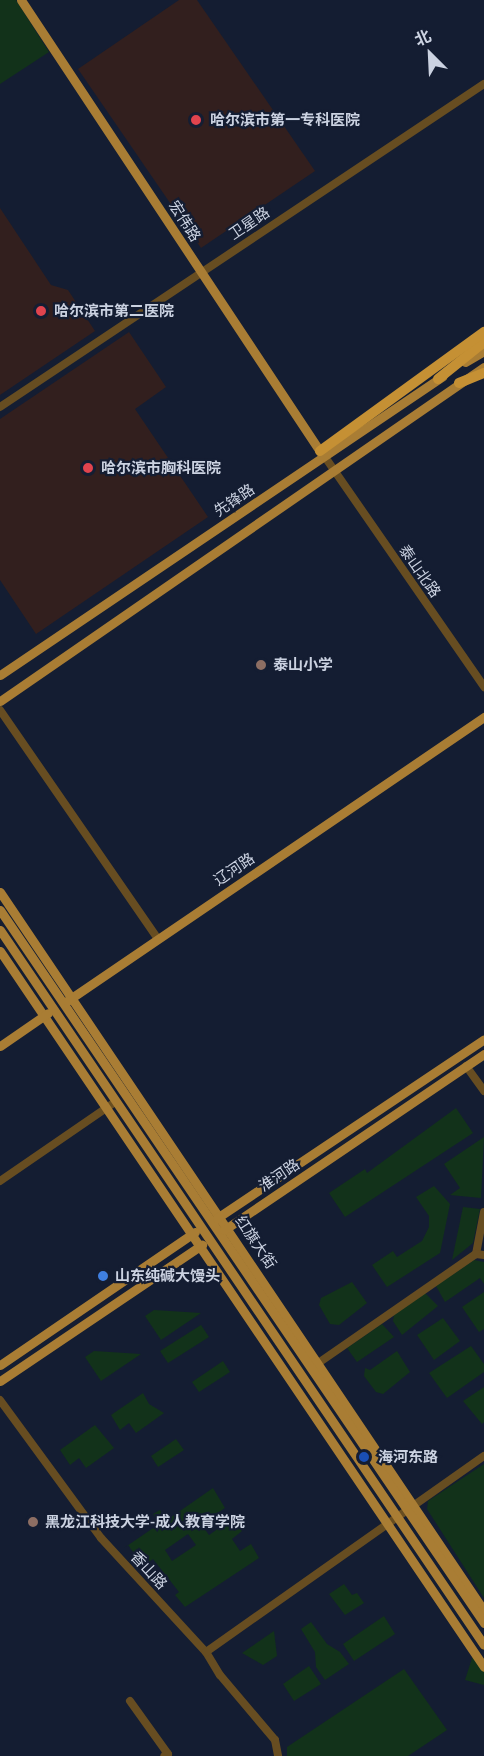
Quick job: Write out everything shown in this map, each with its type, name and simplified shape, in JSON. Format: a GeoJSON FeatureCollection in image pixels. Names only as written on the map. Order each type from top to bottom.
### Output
{"type":"FeatureCollection","features":[{"type":"Feature","properties":{"kind":"highway"},"geometry":{"type":"LineString","coordinates":[[322,454],[484,332]]}},
{"type":"Feature","properties":{"kind":"highway"},"geometry":{"type":"LineString","coordinates":[[438,379],[484,342]]}},
{"type":"Feature","properties":{"kind":"highway"},"geometry":{"type":"LineString","coordinates":[[459,383],[484,373]]}},
{"type":"Feature","properties":{"kind":"main road","name":"宏伟路"},"geometry":{"type":"LineString","coordinates":[[21,0],[322,454]]}},
{"type":"Feature","properties":{"kind":"main road","name":"先锋路"},"geometry":{"type":"LineString","coordinates":[[0,675],[322,454],[484,351]]}},
{"type":"Feature","properties":{"kind":"main road"},"geometry":{"type":"LineString","coordinates":[[0,701],[484,367]]}},
{"type":"Feature","properties":{"kind":"main road","name":"辽河路"},"geometry":{"type":"LineString","coordinates":[[0,1046],[55,1012],[158,938],[484,717]]}},
{"type":"Feature","properties":{"kind":"main road","name":"辽河路"},"geometry":{"type":"LineString","coordinates":[[68,1002],[484,723]]}},
{"type":"Feature","properties":{"kind":"main road","name":"红旗大街"},"geometry":{"type":"LineString","coordinates":[[0,892],[218,1234],[310,1369],[484,1611]]}},
{"type":"Feature","properties":{"kind":"main road","name":"红旗大街"},"geometry":{"type":"LineString","coordinates":[[0,910],[228,1227],[319,1362],[484,1623]]}},
{"type":"Feature","properties":{"kind":"main road"},"geometry":{"type":"LineString","coordinates":[[0,930],[484,1645]]}},
{"type":"Feature","properties":{"kind":"main road"},"geometry":{"type":"LineString","coordinates":[[0,951],[484,1668]]}},
{"type":"Feature","properties":{"kind":"main road","name":"辽河路"},"geometry":{"type":"LineString","coordinates":[[0,1052],[44,1018]]}},
{"type":"Feature","properties":{"kind":"main road","name":"淮河路"},"geometry":{"type":"LineString","coordinates":[[0,1365],[484,1039]]}},
{"type":"Feature","properties":{"kind":"main road","name":"淮河路"},"geometry":{"type":"LineString","coordinates":[[0,1381],[484,1054]]}},
{"type":"Feature","properties":{"kind":"street","name":"卫星路"},"geometry":{"type":"LineString","coordinates":[[0,407],[484,84]]}},
{"type":"Feature","properties":{"kind":"street","name":"泰山北路"},"geometry":{"type":"LineString","coordinates":[[322,454],[484,687]]}},
{"type":"Feature","properties":{"kind":"street"},"geometry":{"type":"LineString","coordinates":[[0,710],[158,938]]}},
{"type":"Feature","properties":{"kind":"street"},"geometry":{"type":"LineString","coordinates":[[466,1066],[484,1091]]}},
{"type":"Feature","properties":{"kind":"street"},"geometry":{"type":"LineString","coordinates":[[0,1181],[115,1102]]}},
{"type":"Feature","properties":{"kind":"street"},"geometry":{"type":"LineString","coordinates":[[310,1369],[480,1255],[484,1212]]}},
{"type":"Feature","properties":{"kind":"street","name":"香山路"},"geometry":{"type":"LineString","coordinates":[[0,1400],[101,1538],[206,1652],[220,1675],[275,1740],[278,1756]]}},
{"type":"Feature","properties":{"kind":"street"},"geometry":{"type":"LineString","coordinates":[[206,1652],[484,1456]]}},
{"type":"Feature","properties":{"kind":"street"},"geometry":{"type":"LineString","coordinates":[[130,1701],[168,1754],[164,1756]]}},
{"type":"Feature","properties":{"kind":"shaded area","name":"哈尔滨市第一专科医院"},"geometry":{"type":"Polygon","coordinates":[[[179,0],[197,0],[315,171],[201,248],[78,69],[179,0]]]}},
{"type":"Feature","properties":{"kind":"shaded area","name":"哈尔滨市第二医院"},"geometry":{"type":"Polygon","coordinates":[[[0,208],[51,285],[68,290],[95,331],[0,395],[0,208]]]}},
{"type":"Feature","properties":{"kind":"shaded area","name":"哈尔滨市胸科医院"},"geometry":{"type":"Polygon","coordinates":[[[129,332],[166,387],[135,409],[208,517],[36,634],[0,580],[0,419],[129,332]]]}},
{"type":"Feature","properties":{"kind":"green space"},"geometry":{"type":"Polygon","coordinates":[[[0,0],[16,0],[49,52],[0,84],[0,0]]]}},
{"type":"Feature","properties":{"kind":"green space"},"geometry":{"type":"Polygon","coordinates":[[[456,1108],[473,1133],[345,1217],[329,1193],[365,1169],[367,1173],[456,1108]]]}},
{"type":"Feature","properties":{"kind":"green space"},"geometry":{"type":"Polygon","coordinates":[[[484,1137],[481,1198],[450,1195],[460,1188],[444,1164],[484,1137]]]}},
{"type":"Feature","properties":{"kind":"green space"},"geometry":{"type":"Polygon","coordinates":[[[434,1186],[450,1204],[440,1253],[387,1287],[372,1265],[393,1251],[397,1257],[422,1241],[429,1227],[429,1216],[416,1197],[434,1186]]]}},
{"type":"Feature","properties":{"kind":"green space"},"geometry":{"type":"Polygon","coordinates":[[[463,1207],[480,1209],[473,1243],[452,1260],[463,1207]]]}},
{"type":"Feature","properties":{"kind":"green space"},"geometry":{"type":"Polygon","coordinates":[[[474,1260],[484,1262],[484,1284],[480,1278],[445,1302],[436,1286],[474,1260]]]}},
{"type":"Feature","properties":{"kind":"green space"},"geometry":{"type":"Polygon","coordinates":[[[352,1282],[367,1303],[339,1325],[330,1324],[319,1305],[321,1298],[352,1282]]]}},
{"type":"Feature","properties":{"kind":"green space"},"geometry":{"type":"Polygon","coordinates":[[[484,1292],[484,1329],[479,1332],[462,1307],[484,1292]]]}},
{"type":"Feature","properties":{"kind":"green space"},"geometry":{"type":"Polygon","coordinates":[[[425,1293],[438,1306],[402,1335],[393,1321],[394,1315],[425,1293]]]}},
{"type":"Feature","properties":{"kind":"green space"},"geometry":{"type":"Polygon","coordinates":[[[154,1310],[201,1313],[161,1340],[145,1316],[154,1310]]]}},
{"type":"Feature","properties":{"kind":"green space"},"geometry":{"type":"Polygon","coordinates":[[[443,1318],[460,1341],[434,1360],[417,1335],[443,1318]]]}},
{"type":"Feature","properties":{"kind":"green space"},"geometry":{"type":"Polygon","coordinates":[[[382,1324],[394,1337],[357,1362],[347,1348],[382,1324]]]}},
{"type":"Feature","properties":{"kind":"green space"},"geometry":{"type":"Polygon","coordinates":[[[201,1325],[209,1337],[168,1363],[160,1351],[201,1325]]]}},
{"type":"Feature","properties":{"kind":"green space"},"geometry":{"type":"Polygon","coordinates":[[[471,1346],[484,1364],[484,1372],[447,1398],[429,1373],[471,1346]]]}},
{"type":"Feature","properties":{"kind":"green space"},"geometry":{"type":"Polygon","coordinates":[[[94,1351],[141,1354],[101,1381],[85,1357],[94,1351]]]}},
{"type":"Feature","properties":{"kind":"green space"},"geometry":{"type":"Polygon","coordinates":[[[397,1351],[410,1372],[383,1394],[376,1392],[364,1376],[365,1368],[370,1370],[397,1351]]]}},
{"type":"Feature","properties":{"kind":"green space"},"geometry":{"type":"Polygon","coordinates":[[[223,1361],[230,1372],[199,1392],[192,1382],[223,1361]]]}},
{"type":"Feature","properties":{"kind":"green space"},"geometry":{"type":"Polygon","coordinates":[[[484,1387],[484,1422],[482,1424],[463,1401],[484,1387]]]}},
{"type":"Feature","properties":{"kind":"green space"},"geometry":{"type":"Polygon","coordinates":[[[143,1393],[149,1404],[164,1413],[136,1433],[129,1423],[120,1430],[111,1415],[143,1393]]]}},
{"type":"Feature","properties":{"kind":"green space"},"geometry":{"type":"Polygon","coordinates":[[[95,1425],[114,1448],[86,1468],[79,1458],[70,1465],[60,1450],[95,1425]]]}},
{"type":"Feature","properties":{"kind":"green space"},"geometry":{"type":"Polygon","coordinates":[[[176,1439],[184,1450],[158,1467],[151,1456],[176,1439]]]}},
{"type":"Feature","properties":{"kind":"green space"},"geometry":{"type":"Polygon","coordinates":[[[484,1464],[484,1598],[427,1509],[428,1501],[484,1464]]]}},
{"type":"Feature","properties":{"kind":"green space"},"geometry":{"type":"Polygon","coordinates":[[[213,1488],[225,1508],[201,1524],[209,1535],[232,1519],[242,1531],[232,1539],[240,1551],[251,1544],[259,1558],[185,1607],[175,1595],[179,1592],[153,1559],[143,1566],[128,1545],[159,1524],[153,1514],[160,1510],[167,1520],[213,1488]],[[188,1534],[165,1550],[172,1561],[196,1545],[188,1534]]]}},
{"type":"Feature","properties":{"kind":"green space"},"geometry":{"type":"Polygon","coordinates":[[[344,1584],[352,1595],[357,1593],[364,1603],[345,1615],[329,1594],[344,1584]]]}},
{"type":"Feature","properties":{"kind":"green space"},"geometry":{"type":"Polygon","coordinates":[[[384,1616],[395,1634],[354,1661],[343,1644],[384,1616]]]}},
{"type":"Feature","properties":{"kind":"green space"},"geometry":{"type":"Polygon","coordinates":[[[311,1622],[327,1644],[340,1652],[349,1664],[325,1680],[316,1667],[315,1652],[301,1629],[311,1622]]]}},
{"type":"Feature","properties":{"kind":"green space"},"geometry":{"type":"Polygon","coordinates":[[[274,1631],[277,1656],[263,1665],[242,1653],[274,1631]]]}},
{"type":"Feature","properties":{"kind":"green space"},"geometry":{"type":"Polygon","coordinates":[[[474,1652],[484,1667],[484,1685],[465,1680],[474,1652]]]}},
{"type":"Feature","properties":{"kind":"green space"},"geometry":{"type":"Polygon","coordinates":[[[309,1666],[321,1684],[294,1701],[283,1684],[309,1666]]]}},
{"type":"Feature","properties":{"kind":"green space"},"geometry":{"type":"Polygon","coordinates":[[[404,1669],[447,1730],[408,1756],[287,1756],[287,1747],[404,1669]]]}},
{"type":"Feature","properties":{"kind":"place","name":"哈尔滨市第一专科医院"},"geometry":{"type":"Point","coordinates":[196,120]}},
{"type":"Feature","properties":{"kind":"place","name":"哈尔滨市第二医院"},"geometry":{"type":"Point","coordinates":[41,311]}},
{"type":"Feature","properties":{"kind":"place","name":"哈尔滨市胸科医院"},"geometry":{"type":"Point","coordinates":[88,468]}},
{"type":"Feature","properties":{"kind":"place","name":"泰山小学"},"geometry":{"type":"Point","coordinates":[261,665]}},
{"type":"Feature","properties":{"kind":"place","name":"山东纯碱大馒头"},"geometry":{"type":"Point","coordinates":[103,1276]}},
{"type":"Feature","properties":{"kind":"place","name":"海河东路"},"geometry":{"type":"Point","coordinates":[364,1457]}},
{"type":"Feature","properties":{"kind":"place","name":"黑龙江科技大学-成人教育学院"},"geometry":{"type":"Point","coordinates":[33,1522]}}]}
